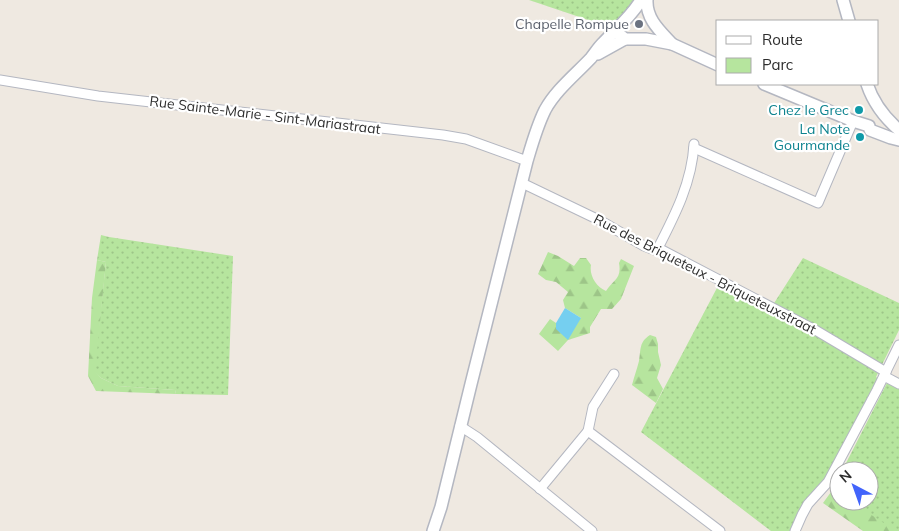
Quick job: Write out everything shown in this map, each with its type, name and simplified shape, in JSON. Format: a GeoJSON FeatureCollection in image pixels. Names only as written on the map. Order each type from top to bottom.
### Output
{"type":"FeatureCollection","features":[{"type":"Feature","properties":{"kind":"street"},"geometry":{"type":"LineString","coordinates":[[843,0],[849,20]]}},
{"type":"Feature","properties":{"kind":"street"},"geometry":{"type":"LineString","coordinates":[[433,531],[441,507],[527,161],[534,136],[549,105],[562,87],[592,57],[602,44],[643,5],[654,25],[672,44]]}},
{"type":"Feature","properties":{"kind":"street"},"geometry":{"type":"LineString","coordinates":[[646,39],[652,32],[654,25]]}},
{"type":"Feature","properties":{"kind":"street"},"geometry":{"type":"LineString","coordinates":[[618,28],[619,34],[624,39]]}},
{"type":"Feature","properties":{"kind":"street"},"geometry":{"type":"LineString","coordinates":[[592,57],[624,39],[646,39],[672,44],[716,64]]}},
{"type":"Feature","properties":{"kind":"street","name":"Rue Sainte-Marie - Sint-Mariastraat"},"geometry":{"type":"LineString","coordinates":[[0,80],[98,96],[444,135],[466,139],[527,161]]}},
{"type":"Feature","properties":{"kind":"street"},"geometry":{"type":"LineString","coordinates":[[766,85],[869,126],[870,130],[899,140]]}},
{"type":"Feature","properties":{"kind":"street"},"geometry":{"type":"LineString","coordinates":[[867,85],[882,112],[899,130]]}},
{"type":"Feature","properties":{"kind":"street"},"geometry":{"type":"LineString","coordinates":[[869,126],[878,119],[882,112]]}},
{"type":"Feature","properties":{"kind":"street"},"geometry":{"type":"LineString","coordinates":[[658,248],[687,186],[694,146],[818,203],[853,121]]}},
{"type":"Feature","properties":{"kind":"street","name":"Rue des Briqueteux - Briqueteuxstraat"},"geometry":{"type":"LineString","coordinates":[[522,183],[601,221],[644,246],[654,250],[658,248],[817,330],[899,384]]}},
{"type":"Feature","properties":{"kind":"street"},"geometry":{"type":"LineString","coordinates":[[795,531],[808,504],[828,482],[899,345]]}},
{"type":"Feature","properties":{"kind":"street"},"geometry":{"type":"LineString","coordinates":[[540,488],[588,431],[593,407],[614,374]]}},
{"type":"Feature","properties":{"kind":"street"},"geometry":{"type":"LineString","coordinates":[[460,426],[477,437],[592,531]]}},
{"type":"Feature","properties":{"kind":"street"},"geometry":{"type":"LineString","coordinates":[[588,431],[720,531]]}},
{"type":"Feature","properties":{"kind":"green space"},"geometry":{"type":"Polygon","coordinates":[[[529,0],[636,0],[612,28],[529,0]]]}},
{"type":"Feature","properties":{"kind":"green space"},"geometry":{"type":"Polygon","coordinates":[[[101,235],[233,256],[228,395],[176,394],[175,390],[118,386],[101,378],[94,372],[106,262],[97,260],[101,235]]]}},
{"type":"Feature","properties":{"kind":"green space"},"geometry":{"type":"Polygon","coordinates":[[[548,252],[574,266],[580,258],[586,258],[591,265],[591,273],[594,280],[599,287],[606,291],[618,276],[621,259],[634,266],[621,299],[612,309],[601,309],[590,327],[590,333],[568,340],[558,351],[539,334],[550,319],[556,323],[556,329],[581,318],[565,308],[563,300],[568,292],[556,282],[546,280],[538,274],[548,252]]]}},
{"type":"Feature","properties":{"kind":"green space"},"geometry":{"type":"Polygon","coordinates":[[[803,258],[899,303],[899,330],[876,377],[879,380],[836,461],[829,461],[829,474],[826,480],[804,504],[790,531],[771,531],[641,432],[718,286],[769,311],[803,258]]]}},
{"type":"Feature","properties":{"kind":"green space"},"geometry":{"type":"Polygon","coordinates":[[[97,260],[106,262],[95,372],[101,378],[118,386],[175,390],[176,394],[96,391],[88,376],[92,298],[97,260]]]}},
{"type":"Feature","properties":{"kind":"green space"},"geometry":{"type":"Polygon","coordinates":[[[650,335],[656,337],[661,365],[657,378],[663,389],[656,403],[632,385],[641,346],[650,335]]]}},
{"type":"Feature","properties":{"kind":"green space"},"geometry":{"type":"Polygon","coordinates":[[[889,379],[899,385],[899,531],[893,531],[862,511],[879,511],[879,461],[847,461],[889,379]]]}},
{"type":"Feature","properties":{"kind":"green space"},"geometry":{"type":"Polygon","coordinates":[[[829,495],[829,507],[823,503],[829,495]]]}},
{"type":"Feature","properties":{"kind":"green space"},"geometry":{"type":"Polygon","coordinates":[[[834,511],[865,511],[896,531],[863,531],[834,511]]]}},
{"type":"Feature","properties":{"kind":"water"},"geometry":{"type":"Polygon","coordinates":[[[565,308],[581,318],[568,340],[556,329],[556,323],[565,308]]]}},
{"type":"Feature","properties":{"kind":"place","name":"Chapelle Rompue"},"geometry":{"type":"Point","coordinates":[639,24]}},
{"type":"Feature","properties":{"kind":"place","name":"Chez le Grec"},"geometry":{"type":"Point","coordinates":[859,110]}},
{"type":"Feature","properties":{"kind":"place","name":"La Note Gourmande"},"geometry":{"type":"Point","coordinates":[860,137]}}]}
